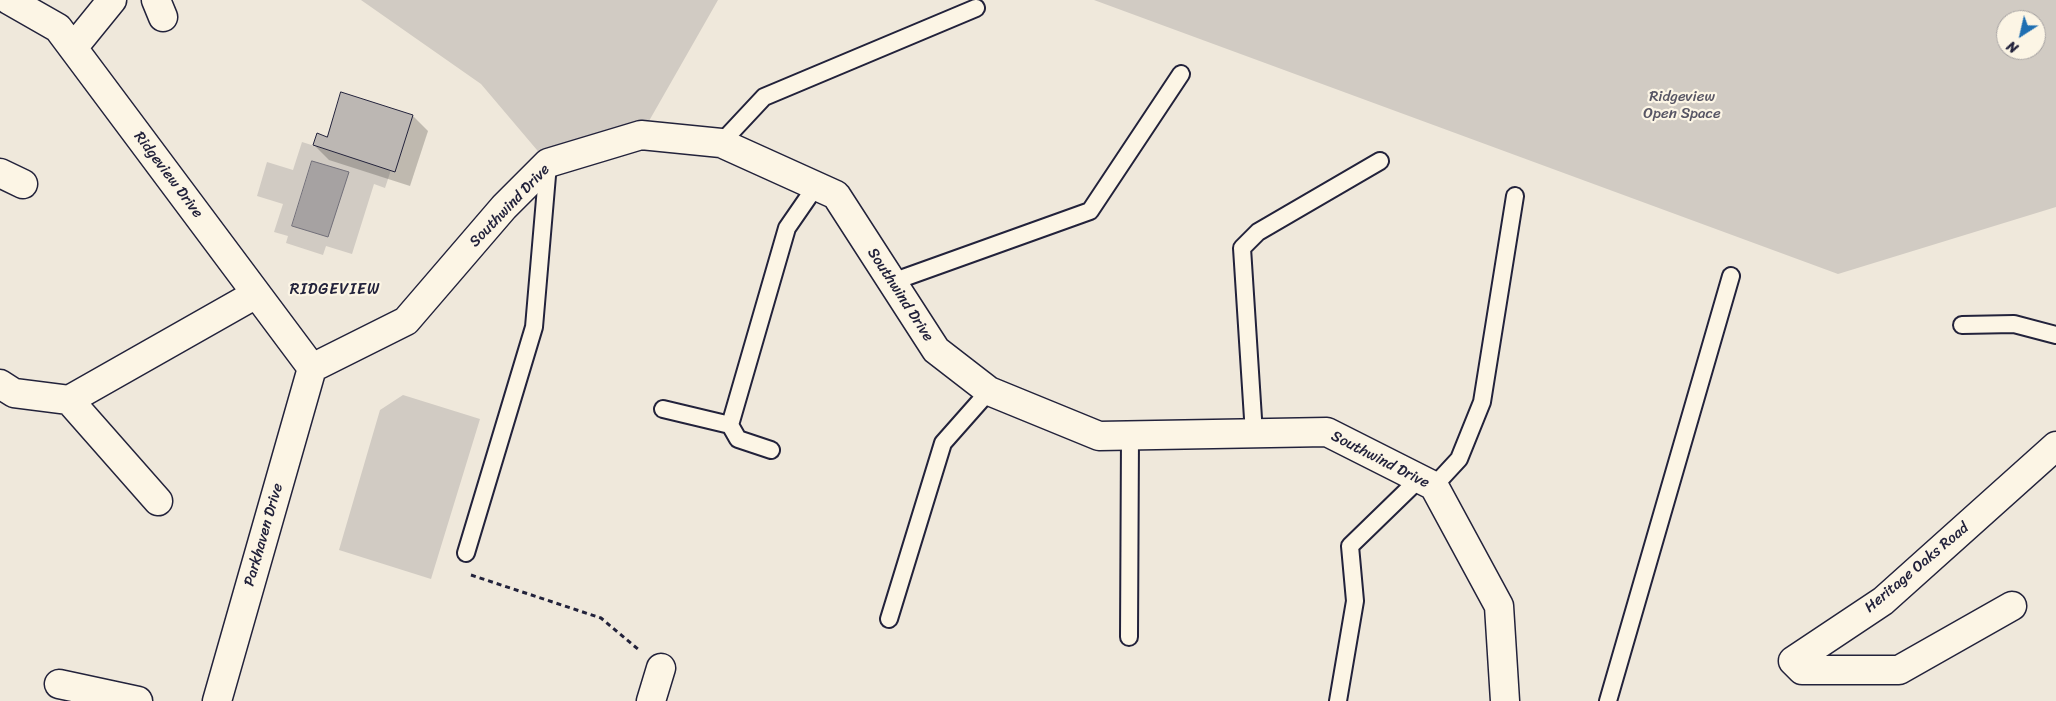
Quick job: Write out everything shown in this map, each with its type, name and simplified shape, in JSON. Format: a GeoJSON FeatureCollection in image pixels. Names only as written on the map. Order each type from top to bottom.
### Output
{"type":"FeatureCollection","features":[{"type":"Feature","properties":{"kind":"street","name":"Ridgeview Drive"},"geometry":{"type":"LineString","coordinates":[[9,0],[58,28],[312,368]]}},
{"type":"Feature","properties":{"kind":"street"},"geometry":{"type":"LineString","coordinates":[[73,48],[112,0]]}},
{"type":"Feature","properties":{"kind":"street","name":"Southwind Drive"},"geometry":{"type":"LineString","coordinates":[[312,368],[406,321],[504,207],[548,163],[640,135],[721,143],[836,195],[936,350],[989,391],[1099,436],[1326,432],[1426,482],[1499,606],[1505,701]]}},
{"type":"Feature","properties":{"kind":"street"},"geometry":{"type":"LineString","coordinates":[[0,384],[14,393],[69,400],[256,294]]}},
{"type":"Feature","properties":{"kind":"street","name":"Parkhaven Drive"},"geometry":{"type":"LineString","coordinates":[[217,701],[312,368]]}},
{"type":"Feature","properties":{"kind":"street"},"geometry":{"type":"LineString","coordinates":[[69,400],[158,500]]}},
{"type":"Feature","properties":{"kind":"street","name":"Heritage Oaks Road"},"geometry":{"type":"LineString","coordinates":[[2012,606],[1898,670],[1802,670],[1793,661],[1883,600],[2056,446]]}},
{"type":"Feature","properties":{"kind":"street"},"geometry":{"type":"LineString","coordinates":[[651,701],[660,668]]}},
{"type":"Feature","properties":{"kind":"street"},"geometry":{"type":"LineString","coordinates":[[59,684],[138,701]]}},
{"type":"Feature","properties":{"kind":"lane"},"geometry":{"type":"LineString","coordinates":[[721,143],[764,97],[976,8]]}},
{"type":"Feature","properties":{"kind":"lane"},"geometry":{"type":"LineString","coordinates":[[892,282],[1090,211],[1181,74]]}},
{"type":"Feature","properties":{"kind":"lane"},"geometry":{"type":"LineString","coordinates":[[1254,434],[1242,248],[1258,232],[1380,161]]}},
{"type":"Feature","properties":{"kind":"lane"},"geometry":{"type":"LineString","coordinates":[[466,553],[534,327],[548,163]]}},
{"type":"Feature","properties":{"kind":"lane"},"geometry":{"type":"LineString","coordinates":[[771,450],[738,439],[730,425],[787,228],[816,186]]}},
{"type":"Feature","properties":{"kind":"lane"},"geometry":{"type":"LineString","coordinates":[[1338,701],[1355,601],[1350,546],[1426,482],[1459,459],[1482,402],[1515,196]]}},
{"type":"Feature","properties":{"kind":"lane"},"geometry":{"type":"LineString","coordinates":[[1608,701],[1731,276]]}},
{"type":"Feature","properties":{"kind":"lane"},"geometry":{"type":"LineString","coordinates":[[1962,325],[2014,324],[2056,335]]}},
{"type":"Feature","properties":{"kind":"lane"},"geometry":{"type":"LineString","coordinates":[[889,619],[943,443],[989,391]]}},
{"type":"Feature","properties":{"kind":"lane"},"geometry":{"type":"LineString","coordinates":[[663,408],[730,425]]}},
{"type":"Feature","properties":{"kind":"lane"},"geometry":{"type":"LineString","coordinates":[[1129,637],[1130,436]]}},
{"type":"Feature","properties":{"kind":"path"},"geometry":{"type":"LineString","coordinates":[[466,553],[465,574],[601,618],[660,668]]}},
{"type":"Feature","properties":{"kind":"green space"},"geometry":{"type":"Polygon","coordinates":[[[361,0],[718,0],[641,135],[548,163],[481,84],[361,0]]]}},
{"type":"Feature","properties":{"kind":"green space","name":"Ridgeview Open Space"},"geometry":{"type":"Polygon","coordinates":[[[1094,0],[2056,0],[2056,207],[1838,274],[1094,0]]]}},
{"type":"Feature","properties":{"kind":"green space"},"geometry":{"type":"Polygon","coordinates":[[[302,142],[391,170],[385,188],[374,184],[352,254],[326,246],[323,255],[286,243],[288,236],[274,232],[283,204],[257,196],[267,162],[293,170],[302,142]]]}},
{"type":"Feature","properties":{"kind":"green space"},"geometry":{"type":"Polygon","coordinates":[[[403,395],[480,419],[431,579],[339,550],[380,410],[403,395]]]}},
{"type":"Feature","properties":{"kind":"shaded area"},"geometry":{"type":"Polygon","coordinates":[[[312,161],[349,172],[328,237],[292,226],[312,161]]]}},
{"type":"Feature","properties":{"kind":"building"},"geometry":{"type":"Polygon","coordinates":[[[341,92],[413,115],[395,172],[313,145],[317,133],[327,137],[341,92]]]}},
{"type":"Feature","properties":{"kind":"district","name":"RIDGEVIEW"},"geometry":{"type":"Point","coordinates":[335,290]}}]}
